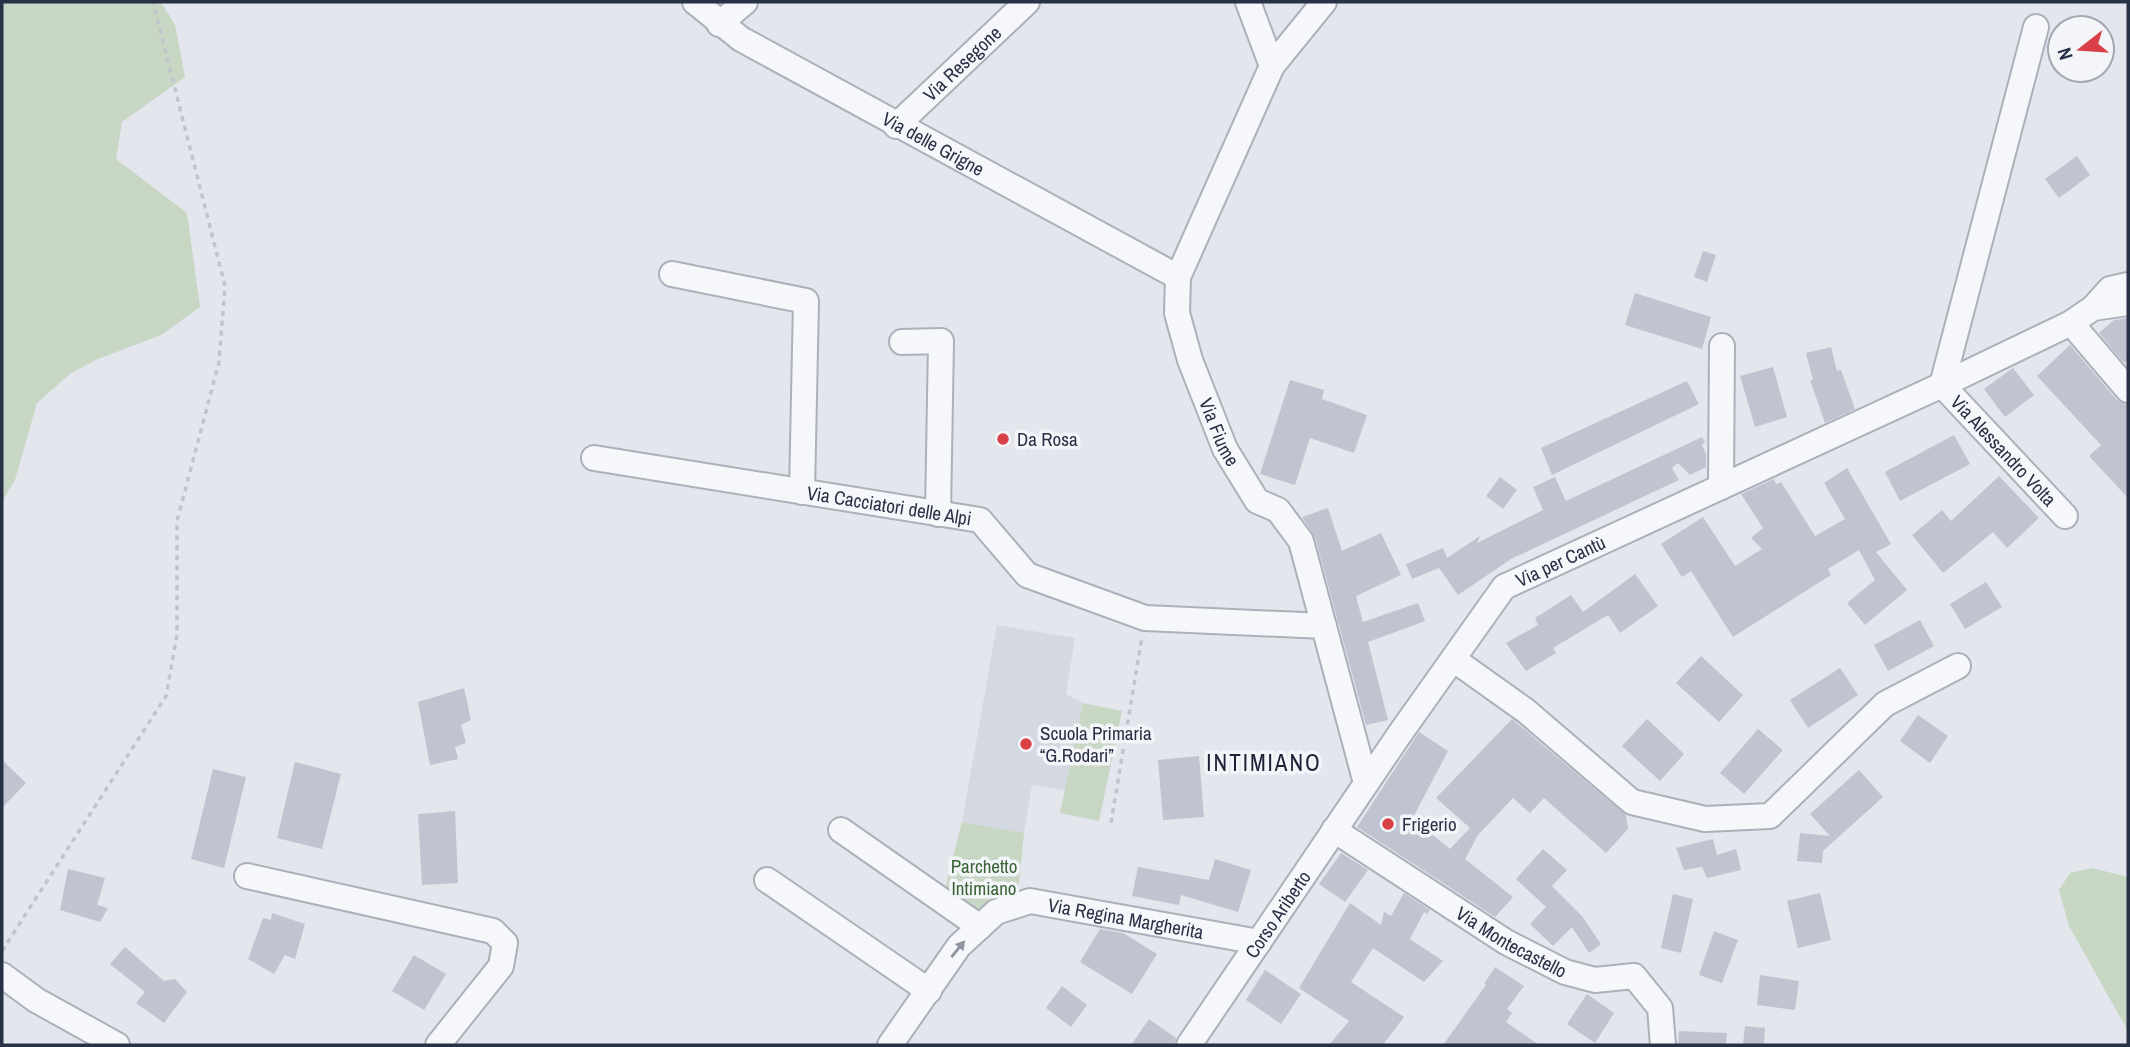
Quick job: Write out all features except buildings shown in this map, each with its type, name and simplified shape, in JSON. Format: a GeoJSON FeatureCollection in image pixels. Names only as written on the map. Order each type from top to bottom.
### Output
{"type":"FeatureCollection","features":[{"type":"Feature","properties":{"kind":"street","name":"Via delle Grigne"},"geometry":{"type":"LineString","coordinates":[[695,2],[719,24],[896,126],[1178,277]]}},
{"type":"Feature","properties":{"kind":"street"},"geometry":{"type":"LineString","coordinates":[[719,24],[745,2]]}},
{"type":"Feature","properties":{"kind":"street","name":"Via Resegone"},"geometry":{"type":"LineString","coordinates":[[896,126],[1027,2]]}},
{"type":"Feature","properties":{"kind":"street"},"geometry":{"type":"LineString","coordinates":[[1248,2],[1272,66]]}},
{"type":"Feature","properties":{"kind":"street","name":"Via Fiume"},"geometry":{"type":"LineString","coordinates":[[1324,2],[1272,66],[1178,277],[1177,313],[1190,360],[1225,449],[1256,501],[1278,510],[1301,541],[1366,783]]}},
{"type":"Feature","properties":{"kind":"street"},"geometry":{"type":"LineString","coordinates":[[1942,385],[2036,27]]}},
{"type":"Feature","properties":{"kind":"street"},"geometry":{"type":"LineString","coordinates":[[672,274],[806,301],[802,492]]}},
{"type":"Feature","properties":{"kind":"street"},"geometry":{"type":"LineString","coordinates":[[2093,308],[2110,289],[2128,285]]}},
{"type":"Feature","properties":{"kind":"street","name":"Via per Cantù"},"geometry":{"type":"LineString","coordinates":[[1366,783],[1504,587],[1942,385],[2071,323],[2093,308],[2128,303]]}},
{"type":"Feature","properties":{"kind":"street"},"geometry":{"type":"LineString","coordinates":[[2071,323],[2128,390]]}},
{"type":"Feature","properties":{"kind":"street"},"geometry":{"type":"LineString","coordinates":[[902,342],[942,341],[938,514]]}},
{"type":"Feature","properties":{"kind":"street"},"geometry":{"type":"LineString","coordinates":[[1721,487],[1722,346]]}},
{"type":"Feature","properties":{"kind":"street","name":"Via Alessandro Volta"},"geometry":{"type":"LineString","coordinates":[[1942,385],[2065,516]]}},
{"type":"Feature","properties":{"kind":"street","name":"Via Cacciatori delle Alpi"},"geometry":{"type":"LineString","coordinates":[[594,458],[980,520],[1027,575],[1145,618],[1324,626]]}},
{"type":"Feature","properties":{"kind":"street"},"geometry":{"type":"LineString","coordinates":[[1452,659],[1526,711],[1632,803],[1705,819],[1770,816],[1885,704],[1958,666]]}},
{"type":"Feature","properties":{"kind":"street","name":"Corso Ariberto"},"geometry":{"type":"LineString","coordinates":[[1189,1045],[1366,783]]}},
{"type":"Feature","properties":{"kind":"street"},"geometry":{"type":"LineString","coordinates":[[841,830],[980,927]]}},
{"type":"Feature","properties":{"kind":"street","name":"Via Montecastello"},"geometry":{"type":"LineString","coordinates":[[1334,830],[1506,942],[1565,972],[1595,980],[1634,976],[1660,1008],[1663,1045]]}},
{"type":"Feature","properties":{"kind":"street"},"geometry":{"type":"LineString","coordinates":[[247,876],[493,931],[505,943],[501,966],[438,1045]]}},
{"type":"Feature","properties":{"kind":"street"},"geometry":{"type":"LineString","coordinates":[[767,880],[929,991]]}},
{"type":"Feature","properties":{"kind":"street","name":"Via Regina Margherita"},"geometry":{"type":"LineString","coordinates":[[890,1045],[959,946],[996,912],[1030,901],[1259,942]]}},
{"type":"Feature","properties":{"kind":"street"},"geometry":{"type":"LineString","coordinates":[[2,976],[36,1000],[117,1045]]}},
{"type":"Feature","properties":{"kind":"path"},"geometry":{"type":"LineString","coordinates":[[2,951],[166,696],[177,635],[177,521],[219,362],[225,286],[153,2]]}},
{"type":"Feature","properties":{"kind":"path"},"geometry":{"type":"LineString","coordinates":[[1111,823],[1145,618]]}},
{"type":"Feature","properties":{"kind":"shaded area","name":"Scuola Primaria “G.Rodari”"},"geometry":{"type":"Polygon","coordinates":[[[997,625],[1075,638],[1066,694],[1083,703],[1065,790],[1032,785],[1024,833],[962,822],[997,625]]]}},
{"type":"Feature","properties":{"kind":"green space"},"geometry":{"type":"Polygon","coordinates":[[[2,2],[161,2],[175,25],[185,77],[122,122],[116,159],[187,213],[200,307],[161,335],[98,359],[71,373],[37,403],[15,480],[2,502],[2,2]]]}},
{"type":"Feature","properties":{"kind":"green space"},"geometry":{"type":"Polygon","coordinates":[[[1083,703],[1122,711],[1099,821],[1060,813],[1083,703]]]}},
{"type":"Feature","properties":{"kind":"green space","name":"Parchetto Intimiano"},"geometry":{"type":"Polygon","coordinates":[[[962,822],[1024,833],[1018,892],[980,927],[942,900],[962,822]]]}},
{"type":"Feature","properties":{"kind":"green space"},"geometry":{"type":"Polygon","coordinates":[[[2092,868],[2128,877],[2128,1031],[2069,926],[2059,890],[2070,873],[2092,868]]]}},
{"type":"Feature","properties":{"kind":"place","name":"Da Rosa"},"geometry":{"type":"Point","coordinates":[1003,439]}},
{"type":"Feature","properties":{"kind":"place","name":"Scuola Primaria “G.Rodari”"},"geometry":{"type":"Point","coordinates":[1026,744]}},
{"type":"Feature","properties":{"kind":"place","name":"Frigerio"},"geometry":{"type":"Point","coordinates":[1388,824]}},
{"type":"Feature","properties":{"kind":"district","name":"INTIMIANO"},"geometry":{"type":"Point","coordinates":[1264,763]}}]}
